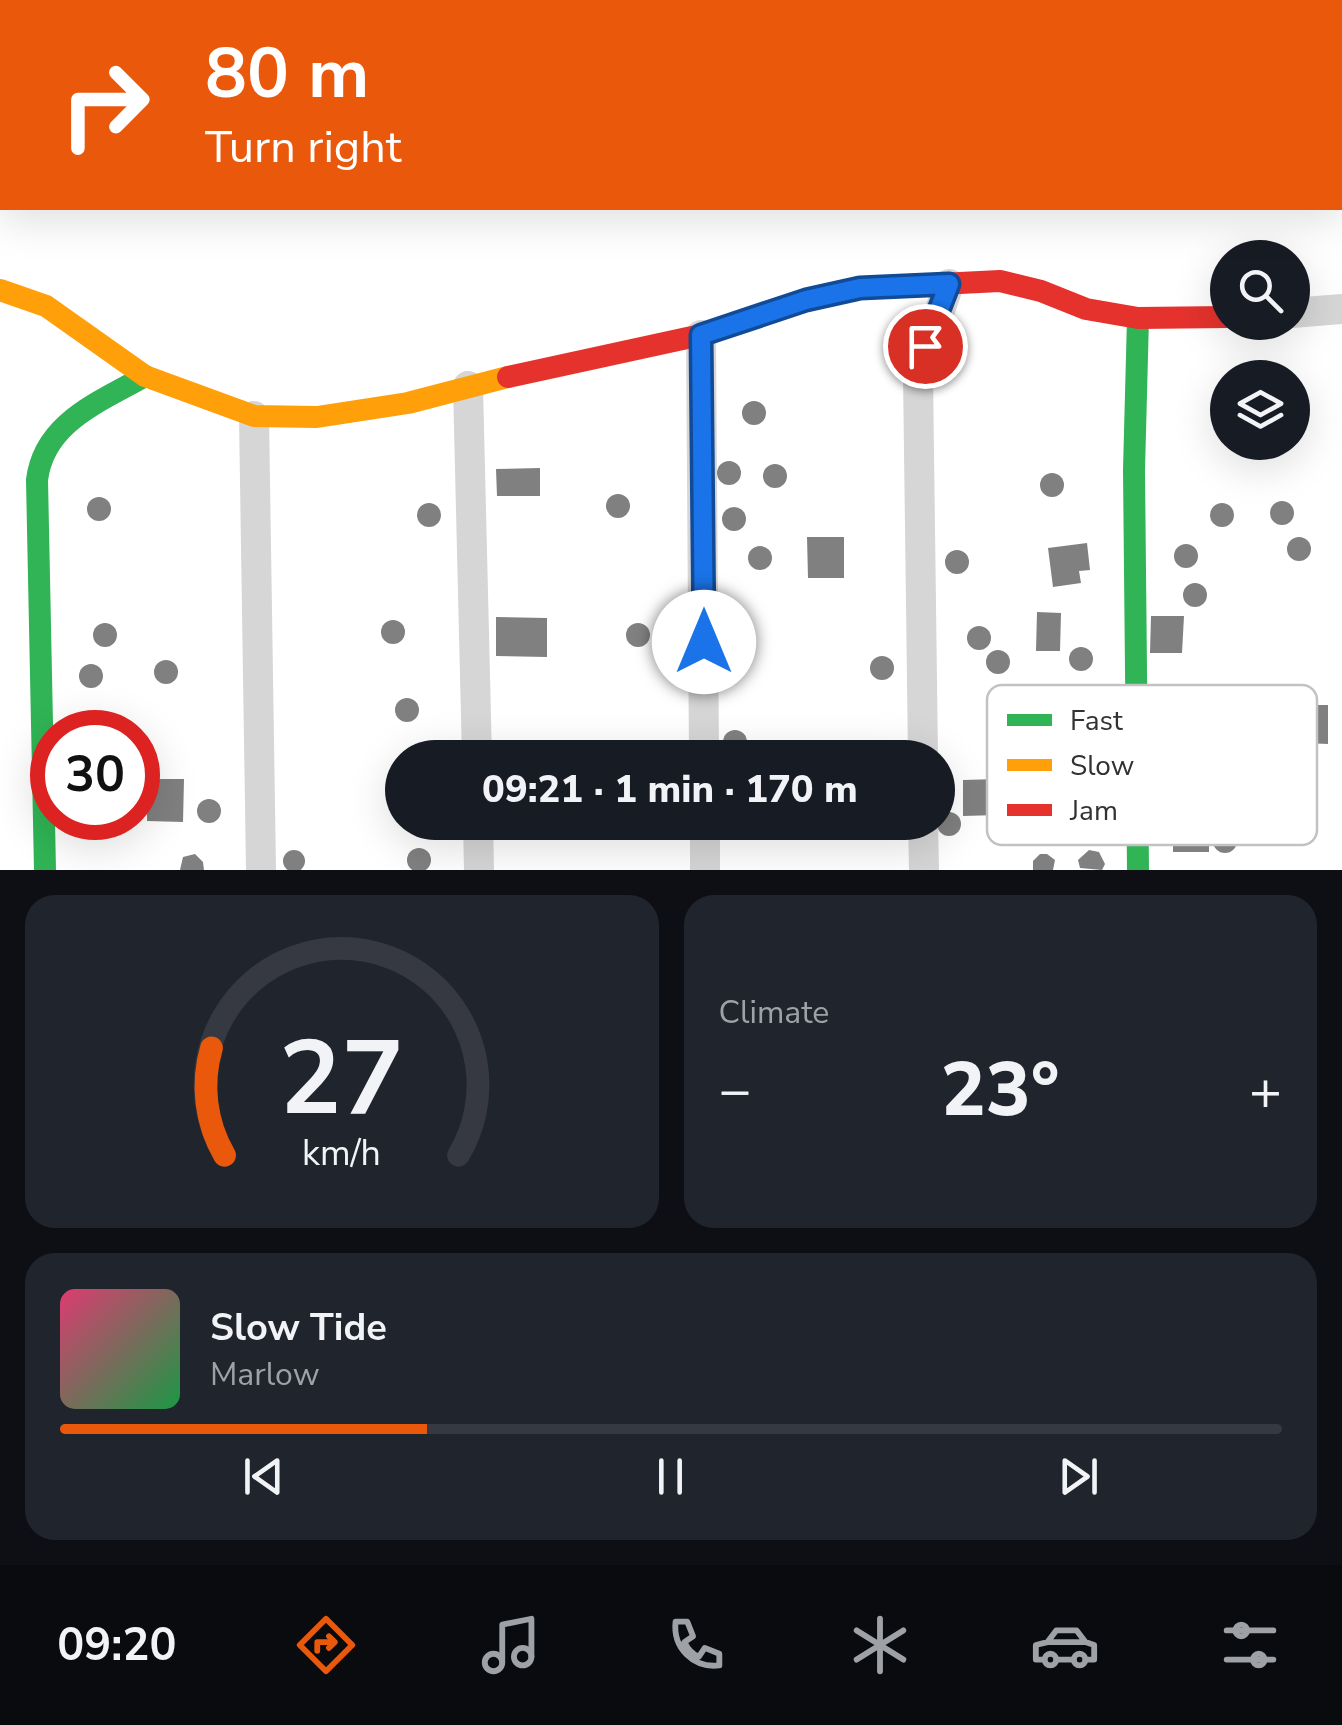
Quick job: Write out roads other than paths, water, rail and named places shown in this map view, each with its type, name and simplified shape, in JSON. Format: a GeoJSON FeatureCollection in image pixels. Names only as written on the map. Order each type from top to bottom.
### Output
{"type":"FeatureCollection","features":[{"type":"Feature","properties":{"kind":"street"},"geometry":{"type":"LineString","coordinates":[[0,290],[46,306],[145,376],[254,416],[317,417],[408,403],[701,335],[806,300],[860,288],[1000,281],[1086,308],[1138,318],[1210,317]]}},
{"type":"Feature","properties":{"kind":"street"},"geometry":{"type":"LineString","coordinates":[[922,740],[918,374],[949,284]]}},
{"type":"Feature","properties":{"kind":"street"},"geometry":{"type":"LineString","coordinates":[[1310,312],[1342,309]]}},
{"type":"Feature","properties":{"kind":"street"},"geometry":{"type":"LineString","coordinates":[[1136,685],[1134,470],[1138,318]]}},
{"type":"Feature","properties":{"kind":"street"},"geometry":{"type":"LineString","coordinates":[[701,335],[704,740]]}},
{"type":"Feature","properties":{"kind":"street"},"geometry":{"type":"LineString","coordinates":[[46,870],[37,480],[42,456],[54,437],[78,416],[145,376]]}},
{"type":"Feature","properties":{"kind":"street"},"geometry":{"type":"LineString","coordinates":[[468,386],[477,740]]}},
{"type":"Feature","properties":{"kind":"street"},"geometry":{"type":"LineString","coordinates":[[254,416],[261,870]]}},
{"type":"Feature","properties":{"kind":"street"},"geometry":{"type":"LineString","coordinates":[[479,840],[480,870]]}},
{"type":"Feature","properties":{"kind":"street"},"geometry":{"type":"LineString","coordinates":[[705,840],[705,870]]}},
{"type":"Feature","properties":{"kind":"street"},"geometry":{"type":"LineString","coordinates":[[923,840],[924,870]]}},
{"type":"Feature","properties":{"kind":"street"},"geometry":{"type":"LineString","coordinates":[[1138,845],[1138,870]]}}]}
